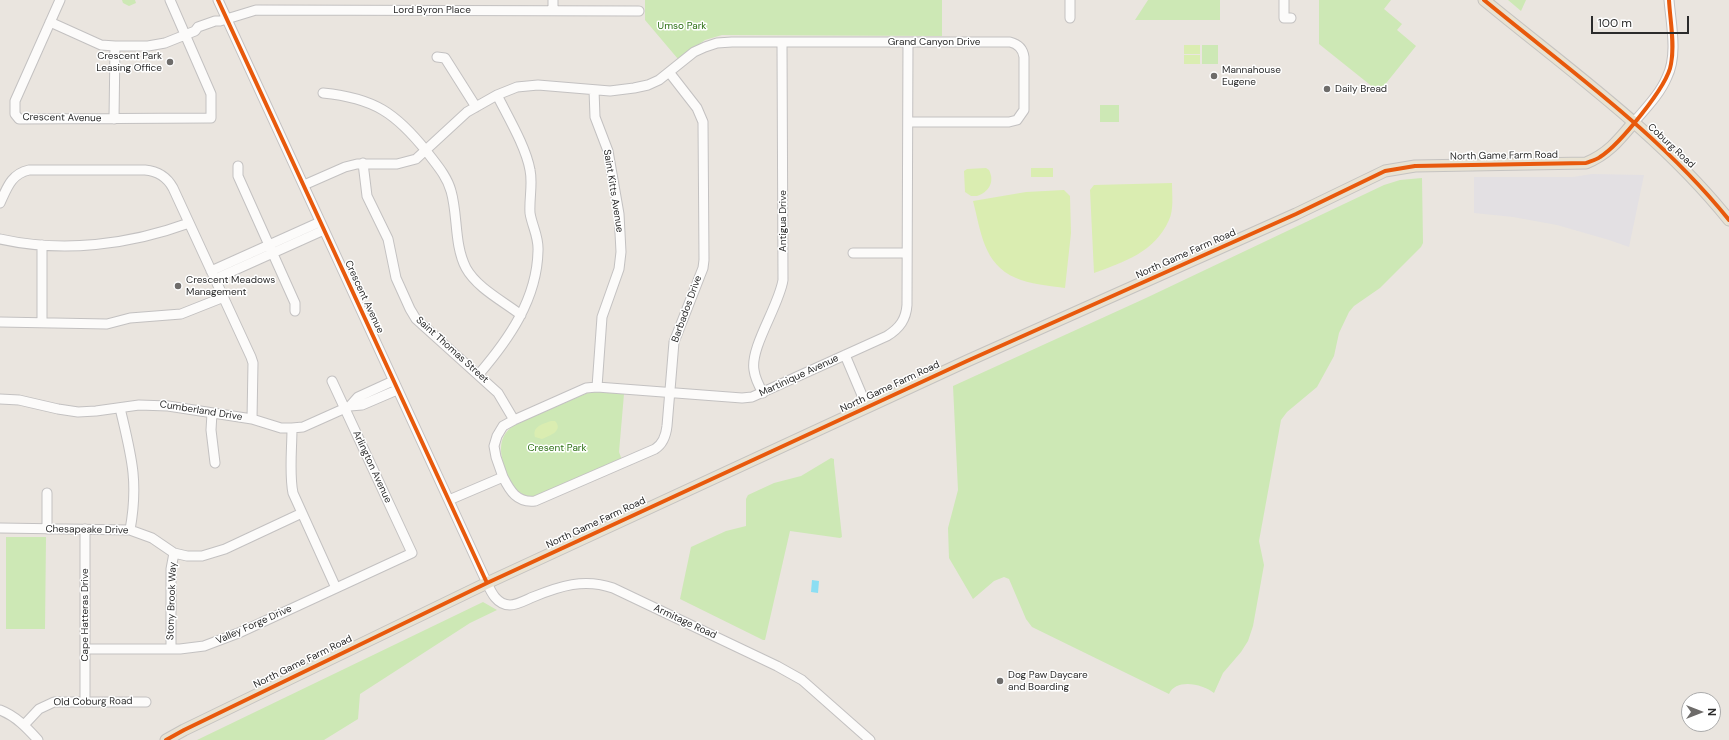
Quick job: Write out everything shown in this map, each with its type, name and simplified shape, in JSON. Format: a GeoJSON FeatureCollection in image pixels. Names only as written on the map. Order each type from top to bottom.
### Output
{"type":"FeatureCollection","features":[{"type":"Feature","properties":{"kind":"main road","name":"Coburg Road"},"geometry":{"type":"LineString","coordinates":[[1484,0],[1634,122],[1691,176],[1729,220]]}},
{"type":"Feature","properties":{"kind":"main road","name":"North Game Farm Road"},"geometry":{"type":"LineString","coordinates":[[166,740],[487,583],[1095,302],[1296,214],[1384,171],[1415,166],[1586,163],[1600,157],[1613,146],[1634,122]]}},
{"type":"Feature","properties":{"kind":"street","name":"Crescent Avenue"},"geometry":{"type":"LineString","coordinates":[[60,0],[15,101],[15,116],[21,119],[212,117],[212,94],[170,0]]}},
{"type":"Feature","properties":{"kind":"street","name":"Crescent Avenue"},"geometry":{"type":"LineString","coordinates":[[218,0],[223,20],[304,185],[487,583]]}},
{"type":"Feature","properties":{"kind":"street"},"geometry":{"type":"LineString","coordinates":[[553,0],[553,10]]}},
{"type":"Feature","properties":{"kind":"street"},"geometry":{"type":"LineString","coordinates":[[1070,0],[1070,18]]}},
{"type":"Feature","properties":{"kind":"street"},"geometry":{"type":"LineString","coordinates":[[1284,0],[1284,18],[1291,18]]}},
{"type":"Feature","properties":{"kind":"street"},"geometry":{"type":"LineString","coordinates":[[1634,122],[1662,88],[1670,71],[1672,53],[1669,0]]}},
{"type":"Feature","properties":{"kind":"street","name":"Lord Byron Place"},"geometry":{"type":"LineString","coordinates":[[223,20],[259,10],[364,5],[441,5],[553,10],[639,11]]}},
{"type":"Feature","properties":{"kind":"street"},"geometry":{"type":"LineString","coordinates":[[50,22],[101,45],[153,46],[185,36],[195,31],[198,27],[215,20],[223,20]]}},
{"type":"Feature","properties":{"kind":"street","name":"Antigua Drive"},"geometry":{"type":"LineString","coordinates":[[763,393],[754,372],[754,359],[780,293],[783,280],[782,42]]}},
{"type":"Feature","properties":{"kind":"street","name":"Martinique Avenue"},"geometry":{"type":"LineString","coordinates":[[503,477],[496,457],[495,442],[503,426],[586,388],[597,387],[742,398],[752,397],[887,336],[902,323],[907,310],[908,42]]}},
{"type":"Feature","properties":{"kind":"street","name":"Grand Canyon Drive"},"geometry":{"type":"LineString","coordinates":[[304,185],[345,167],[363,163],[392,164],[408,162],[416,159],[426,152],[450,127],[476,107],[497,95],[517,87],[531,85],[594,90],[623,90],[648,85],[669,72],[694,52],[717,43],[1010,42],[1016,44],[1022,49],[1024,57],[1024,110],[1018,120],[1009,122],[908,122]]}},
{"type":"Feature","properties":{"kind":"street","name":"Crescent Avenue"},"geometry":{"type":"LineString","coordinates":[[114,119],[115,46]]}},
{"type":"Feature","properties":{"kind":"street"},"geometry":{"type":"LineString","coordinates":[[437,57],[445,58],[476,107]]}},
{"type":"Feature","properties":{"kind":"street","name":"Barbados Drive"},"geometry":{"type":"LineString","coordinates":[[503,477],[511,492],[522,502],[533,502],[658,447],[664,439],[667,430],[674,342],[703,268],[704,260],[704,130],[702,117],[697,108],[669,72]]}},
{"type":"Feature","properties":{"kind":"street","name":"Saint Kitts Avenue"},"geometry":{"type":"LineString","coordinates":[[594,90],[595,117],[608,152],[619,214],[621,252],[619,269],[601,320],[597,387]]}},
{"type":"Feature","properties":{"kind":"street"},"geometry":{"type":"LineString","coordinates":[[323,93],[355,97],[380,107],[400,121],[444,176],[451,190],[461,253],[466,268],[482,286],[521,315]]}},
{"type":"Feature","properties":{"kind":"street"},"geometry":{"type":"LineString","coordinates":[[479,374],[509,337],[521,315],[534,278],[538,251],[537,236],[530,213],[531,175],[525,152],[497,95]]}},
{"type":"Feature","properties":{"kind":"street","name":"Saint Thomas Street"},"geometry":{"type":"LineString","coordinates":[[363,163],[367,196],[388,239],[396,278],[412,313],[416,319],[479,374],[501,396],[514,420]]}},
{"type":"Feature","properties":{"kind":"street"},"geometry":{"type":"LineString","coordinates":[[238,166],[238,176],[295,303],[295,311]]}},
{"type":"Feature","properties":{"kind":"street"},"geometry":{"type":"LineString","coordinates":[[0,203],[10,181],[25,171],[148,170],[157,172],[169,181],[252,360],[252,419]]}},
{"type":"Feature","properties":{"kind":"street"},"geometry":{"type":"LineString","coordinates":[[0,239],[42,246],[89,245],[119,242],[156,235],[189,223]]}},
{"type":"Feature","properties":{"kind":"street"},"geometry":{"type":"LineString","coordinates":[[213,275],[322,226]]}},
{"type":"Feature","properties":{"kind":"street"},"geometry":{"type":"LineString","coordinates":[[42,246],[42,322]]}},
{"type":"Feature","properties":{"kind":"street"},"geometry":{"type":"LineString","coordinates":[[853,253],[907,253]]}},
{"type":"Feature","properties":{"kind":"street"},"geometry":{"type":"LineString","coordinates":[[0,322],[79,322],[100,324],[130,318],[181,314],[224,297]]}},
{"type":"Feature","properties":{"kind":"street"},"geometry":{"type":"LineString","coordinates":[[845,355],[867,407]]}},
{"type":"Feature","properties":{"kind":"street","name":"Cumberland Drive"},"geometry":{"type":"LineString","coordinates":[[348,407],[358,397],[393,380]]}},
{"type":"Feature","properties":{"kind":"street","name":"Arlington Avenue"},"geometry":{"type":"LineString","coordinates":[[332,381],[348,407],[412,553]]}},
{"type":"Feature","properties":{"kind":"street","name":"Cumberland Drive"},"geometry":{"type":"LineString","coordinates":[[0,400],[19,400],[68,411],[88,412],[153,404],[252,419],[281,428],[292,428],[309,425],[348,407],[362,405],[397,390]]}},
{"type":"Feature","properties":{"kind":"street"},"geometry":{"type":"LineString","coordinates":[[120,408],[134,474],[134,504],[130,530]]}},
{"type":"Feature","properties":{"kind":"street"},"geometry":{"type":"LineString","coordinates":[[212,413],[210,430],[215,463]]}},
{"type":"Feature","properties":{"kind":"street"},"geometry":{"type":"LineString","coordinates":[[292,428],[291,483],[302,513],[336,588]]}},
{"type":"Feature","properties":{"kind":"street"},"geometry":{"type":"LineString","coordinates":[[449,500],[503,477]]}},
{"type":"Feature","properties":{"kind":"street"},"geometry":{"type":"LineString","coordinates":[[47,493],[47,529]]}},
{"type":"Feature","properties":{"kind":"street","name":"Chesapeake Drive"},"geometry":{"type":"LineString","coordinates":[[0,528],[130,530],[145,535],[174,553],[192,556],[210,555],[302,513]]}},
{"type":"Feature","properties":{"kind":"street","name":"Cape Hatteras Drive"},"geometry":{"type":"LineString","coordinates":[[85,529],[85,701]]}},
{"type":"Feature","properties":{"kind":"street","name":"Stony Brook Way"},"geometry":{"type":"LineString","coordinates":[[171,649],[171,569],[174,553]]}},
{"type":"Feature","properties":{"kind":"street","name":"Valley Forge Drive"},"geometry":{"type":"LineString","coordinates":[[85,649],[171,649],[197,647],[225,639],[412,553]]}},
{"type":"Feature","properties":{"kind":"street","name":"Armitage Road"},"geometry":{"type":"LineString","coordinates":[[487,583],[495,598],[502,603],[509,605],[564,585],[577,583],[598,584],[613,588],[777,666],[802,680],[870,740]]}},
{"type":"Feature","properties":{"kind":"street","name":"Old Coburg Road"},"geometry":{"type":"LineString","coordinates":[[24,725],[39,709],[46,704],[57,701],[146,702]]}},
{"type":"Feature","properties":{"kind":"street"},"geometry":{"type":"LineString","coordinates":[[0,710],[8,713],[24,725],[38,740]]}},
{"type":"Feature","properties":{"kind":"shaded area"},"geometry":{"type":"Polygon","coordinates":[[[1592,174],[1644,175],[1629,247],[1557,225],[1513,217],[1474,213],[1474,177],[1573,177],[1592,174]]]}},
{"type":"Feature","properties":{"kind":"green space"},"geometry":{"type":"Polygon","coordinates":[[[122,0],[135,0],[136,3],[129,6],[123,3],[122,0]]]}},
{"type":"Feature","properties":{"kind":"green space","name":"Umso Park"},"geometry":{"type":"Polygon","coordinates":[[[645,0],[942,0],[942,36],[722,35],[705,40],[678,59],[645,20],[645,0]]]}},
{"type":"Feature","properties":{"kind":"green space"},"geometry":{"type":"Polygon","coordinates":[[[1148,0],[1220,0],[1220,20],[1135,20],[1148,0]]]}},
{"type":"Feature","properties":{"kind":"green space"},"geometry":{"type":"Polygon","coordinates":[[[1319,0],[1391,0],[1384,9],[1402,24],[1397,30],[1416,46],[1379,92],[1319,44],[1319,0]]]}},
{"type":"Feature","properties":{"kind":"green space"},"geometry":{"type":"Polygon","coordinates":[[[1508,0],[1526,0],[1521,11],[1508,0]]]}},
{"type":"Feature","properties":{"kind":"green space"},"geometry":{"type":"Polygon","coordinates":[[[1184,45],[1200,45],[1200,54],[1184,54],[1184,45]]]}},
{"type":"Feature","properties":{"kind":"green space"},"geometry":{"type":"Polygon","coordinates":[[[1202,45],[1218,45],[1218,64],[1202,64],[1202,45]]]}},
{"type":"Feature","properties":{"kind":"green space"},"geometry":{"type":"Polygon","coordinates":[[[1184,55],[1200,55],[1200,64],[1184,64],[1184,55]]]}},
{"type":"Feature","properties":{"kind":"green space"},"geometry":{"type":"Polygon","coordinates":[[[1100,105],[1119,105],[1119,122],[1100,122],[1100,105]]]}},
{"type":"Feature","properties":{"kind":"green space"},"geometry":{"type":"Polygon","coordinates":[[[986,168],[991,174],[991,182],[988,189],[977,196],[971,196],[965,192],[964,171],[967,169],[986,168]]]}},
{"type":"Feature","properties":{"kind":"green space"},"geometry":{"type":"Polygon","coordinates":[[[1031,168],[1053,168],[1053,177],[1031,177],[1031,168]]]}},
{"type":"Feature","properties":{"kind":"green space"},"geometry":{"type":"Polygon","coordinates":[[[1422,178],[1423,243],[1421,247],[1380,288],[1354,306],[1349,312],[1339,333],[1334,356],[1317,387],[1287,412],[1281,420],[1259,541],[1264,565],[1253,626],[1248,641],[1241,652],[1223,673],[1214,693],[1197,685],[1183,684],[1172,689],[1169,694],[1032,627],[1026,619],[1009,579],[1004,577],[994,581],[973,599],[949,558],[948,528],[958,490],[953,386],[1146,298],[1384,185],[1400,180],[1422,178]]]}},
{"type":"Feature","properties":{"kind":"green space"},"geometry":{"type":"Polygon","coordinates":[[[1172,183],[1171,216],[1156,240],[1147,248],[1127,260],[1094,273],[1090,190],[1094,185],[1172,183]]]}},
{"type":"Feature","properties":{"kind":"green space"},"geometry":{"type":"Polygon","coordinates":[[[1064,190],[1070,196],[1071,233],[1065,288],[1027,282],[1005,272],[996,264],[985,246],[973,201],[1026,192],[1064,190]]]}},
{"type":"Feature","properties":{"kind":"green space","name":"Cresent Park"},"geometry":{"type":"Polygon","coordinates":[[[592,391],[624,394],[619,452],[622,460],[534,497],[519,492],[506,471],[502,458],[501,445],[505,433],[516,424],[592,391]]]}},
{"type":"Feature","properties":{"kind":"green space"},"geometry":{"type":"Polygon","coordinates":[[[555,421],[558,428],[554,433],[542,439],[535,437],[535,430],[539,426],[555,421]]]}},
{"type":"Feature","properties":{"kind":"green space"},"geometry":{"type":"Polygon","coordinates":[[[831,458],[834,459],[842,537],[840,538],[790,531],[765,640],[680,599],[691,547],[726,531],[746,526],[746,499],[748,495],[774,483],[801,476],[831,458]]]}},
{"type":"Feature","properties":{"kind":"green space"},"geometry":{"type":"Polygon","coordinates":[[[6,537],[46,537],[45,629],[6,629],[6,537]]]}},
{"type":"Feature","properties":{"kind":"green space"},"geometry":{"type":"Polygon","coordinates":[[[483,602],[497,610],[470,623],[360,694],[358,719],[324,740],[197,740],[483,602]]]}},
{"type":"Feature","properties":{"kind":"water"},"geometry":{"type":"Polygon","coordinates":[[[812,580],[819,581],[818,593],[811,592],[812,580]]]}},
{"type":"Feature","properties":{"kind":"cycle path"},"geometry":{"type":"LineString","coordinates":[[218,0],[487,583]]}},
{"type":"Feature","properties":{"kind":"cycle path"},"geometry":{"type":"LineString","coordinates":[[1484,0],[1644,131],[1674,159],[1729,220]]}},
{"type":"Feature","properties":{"kind":"cycle path"},"geometry":{"type":"LineString","coordinates":[[166,740],[487,583],[967,361],[1296,214],[1385,171],[1415,166],[1586,163],[1597,159],[1619,140],[1642,114],[1668,74],[1673,48],[1669,0]]}},
{"type":"Feature","properties":{"kind":"place","name":"Crescent Park Leasing Office"},"geometry":{"type":"Point","coordinates":[170,62]}},
{"type":"Feature","properties":{"kind":"place","name":"Mannahouse Eugene"},"geometry":{"type":"Point","coordinates":[1214,76]}},
{"type":"Feature","properties":{"kind":"place","name":"Daily Bread"},"geometry":{"type":"Point","coordinates":[1327,89]}},
{"type":"Feature","properties":{"kind":"place","name":"Crescent Meadows Management"},"geometry":{"type":"Point","coordinates":[178,286]}},
{"type":"Feature","properties":{"kind":"place","name":"Dog Paw Daycare and Boarding"},"geometry":{"type":"Point","coordinates":[1000,681]}}]}
